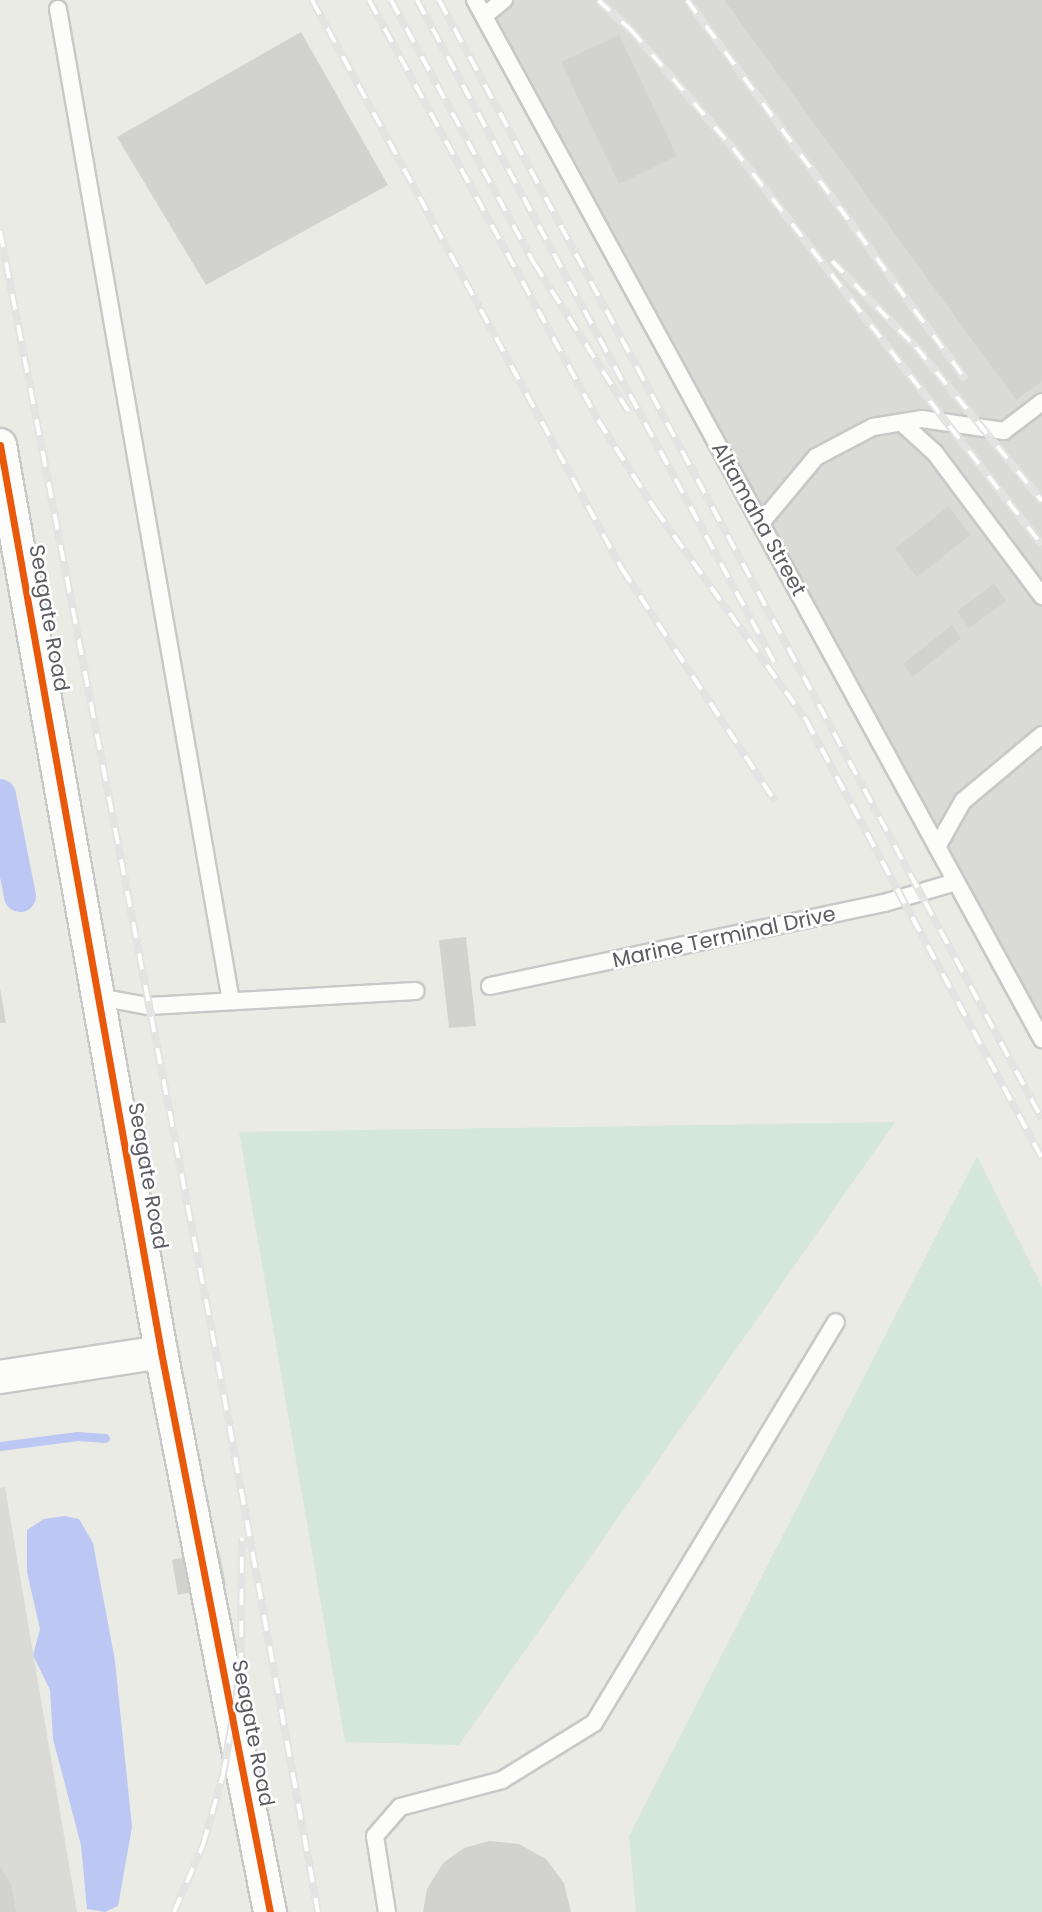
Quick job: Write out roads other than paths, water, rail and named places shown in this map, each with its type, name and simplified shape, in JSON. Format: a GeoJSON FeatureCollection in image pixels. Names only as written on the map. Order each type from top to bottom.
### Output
{"type":"FeatureCollection","features":[{"type":"Feature","properties":{"kind":"street","name":"Seagate Road"},"geometry":{"type":"LineString","coordinates":[[0,445],[161,1352],[270,1912]]}},
{"type":"Feature","properties":{"kind":"street"},"geometry":{"type":"LineString","coordinates":[[0,1377],[161,1352]]}},
{"type":"Feature","properties":{"kind":"lane","name":"Altamaha Street"},"geometry":{"type":"LineString","coordinates":[[475,0],[1042,1039]]}},
{"type":"Feature","properties":{"kind":"lane"},"geometry":{"type":"LineString","coordinates":[[484,16],[504,0]]}},
{"type":"Feature","properties":{"kind":"lane"},"geometry":{"type":"LineString","coordinates":[[58,9],[231,1001]]}},
{"type":"Feature","properties":{"kind":"lane"},"geometry":{"type":"LineString","coordinates":[[761,523],[816,457],[873,427],[922,419],[1004,430],[1042,402]]}},
{"type":"Feature","properties":{"kind":"lane"},"geometry":{"type":"LineString","coordinates":[[902,424],[935,453],[1042,596]]}},
{"type":"Feature","properties":{"kind":"lane"},"geometry":{"type":"LineString","coordinates":[[937,847],[963,801],[1042,735]]}},
{"type":"Feature","properties":{"kind":"lane","name":"Marine Terminal Drive"},"geometry":{"type":"LineString","coordinates":[[490,986],[884,903],[956,882]]}},
{"type":"Feature","properties":{"kind":"lane"},"geometry":{"type":"LineString","coordinates":[[99,997],[148,1006],[416,991]]}},
{"type":"Feature","properties":{"kind":"lane"},"geometry":{"type":"LineString","coordinates":[[387,1912],[375,1836],[401,1808],[502,1780],[594,1723],[836,1322]]}},
{"type":"Feature","properties":{"kind":"water"},"geometry":{"type":"Polygon","coordinates":[[[64,1516],[79,1519],[93,1543],[115,1661],[132,1827],[118,1906],[105,1912],[87,1909],[81,1845],[53,1739],[50,1690],[33,1655],[40,1629],[27,1572],[27,1530],[44,1519],[64,1516]]]}},
{"type":"Feature","properties":{"kind":"waterway"},"geometry":{"type":"LineString","coordinates":[[0,795],[20,896]]}},
{"type":"Feature","properties":{"kind":"waterway"},"geometry":{"type":"LineString","coordinates":[[0,1446],[77,1436],[105,1438]]}},
{"type":"Feature","properties":{"kind":"railway"},"geometry":{"type":"LineString","coordinates":[[312,0],[622,569],[775,801]]}},
{"type":"Feature","properties":{"kind":"railway"},"geometry":{"type":"LineString","coordinates":[[369,0],[598,420],[655,509],[806,720],[1042,1158]]}},
{"type":"Feature","properties":{"kind":"railway"},"geometry":{"type":"LineString","coordinates":[[391,0],[534,263],[629,412]]}},
{"type":"Feature","properties":{"kind":"railway"},"geometry":{"type":"LineString","coordinates":[[417,0],[774,662]]}},
{"type":"Feature","properties":{"kind":"railway"},"geometry":{"type":"LineString","coordinates":[[439,0],[1042,1119]]}},
{"type":"Feature","properties":{"kind":"railway"},"geometry":{"type":"LineString","coordinates":[[598,0],[631,30],[733,148],[1042,545]]}},
{"type":"Feature","properties":{"kind":"railway"},"geometry":{"type":"LineString","coordinates":[[687,0],[966,380]]}},
{"type":"Feature","properties":{"kind":"railway"},"geometry":{"type":"LineString","coordinates":[[0,231],[218,1363],[318,1912]]}},
{"type":"Feature","properties":{"kind":"railway"},"geometry":{"type":"LineString","coordinates":[[832,261],[916,347],[1042,501]]}},
{"type":"Feature","properties":{"kind":"railway"},"geometry":{"type":"LineString","coordinates":[[174,1912],[203,1845],[223,1775],[241,1669],[242,1538]]}}]}
